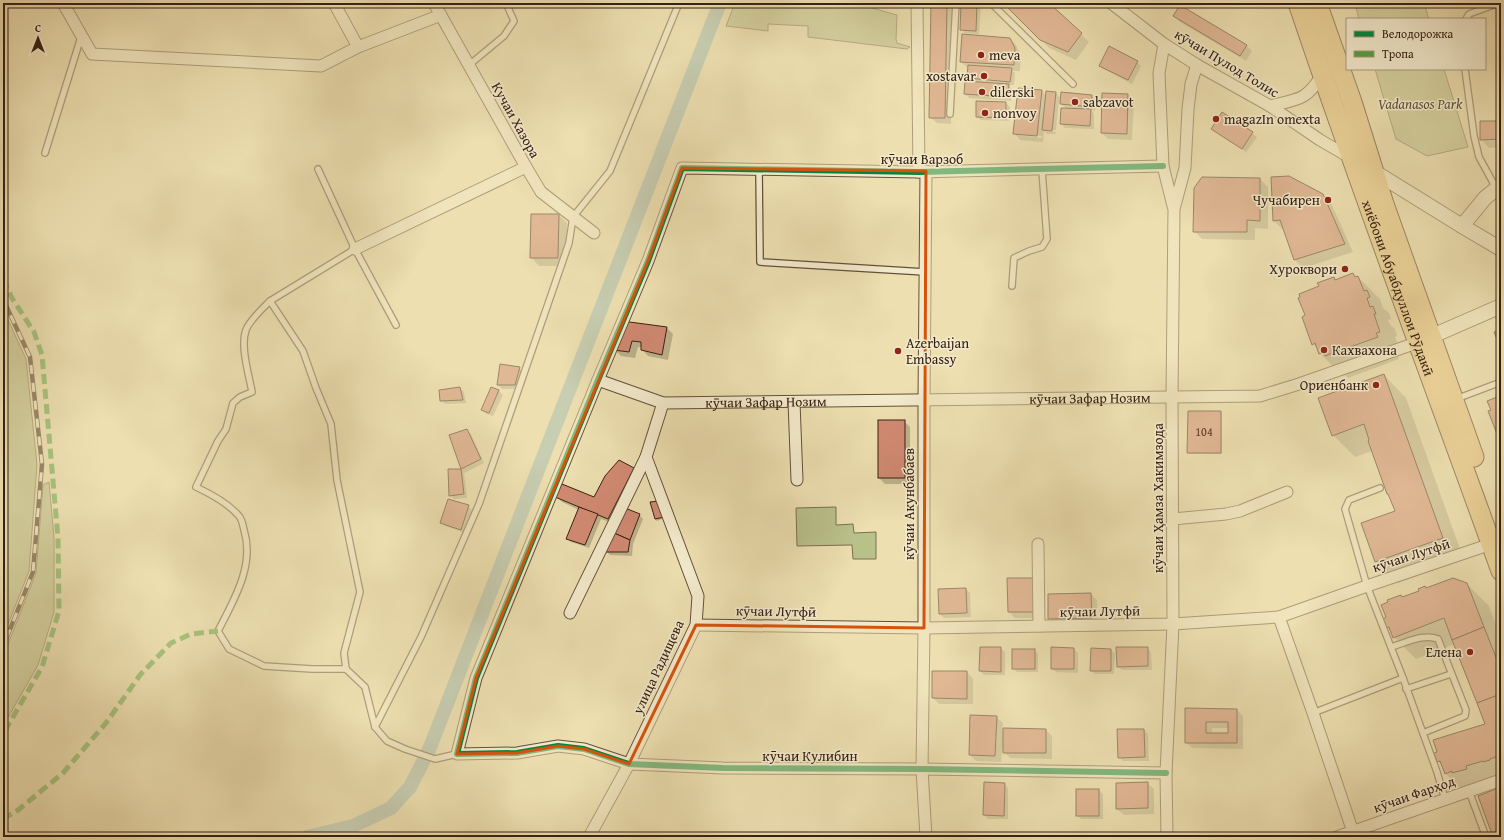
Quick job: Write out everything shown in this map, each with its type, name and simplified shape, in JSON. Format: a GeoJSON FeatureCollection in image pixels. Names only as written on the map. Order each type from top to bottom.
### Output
{"type":"FeatureCollection","features":[{"type":"Feature","properties":{"kind":"highway","name":"хиёбони Абуабдуллои Рӯдакӣ"},"geometry":{"type":"LineString","coordinates":[[1298,3],[1351,158],[1425,339],[1496,539],[1501,571]]}},
{"type":"Feature","properties":{"kind":"highway"},"geometry":{"type":"LineString","coordinates":[[1317,3],[1352,102],[1425,339],[1454,400],[1496,539]]}},
{"type":"Feature","properties":{"kind":"street"},"geometry":{"type":"LineString","coordinates":[[63,3],[92,54],[321,66],[358,47],[441,15]]}},
{"type":"Feature","properties":{"kind":"street"},"geometry":{"type":"LineString","coordinates":[[334,3],[358,47]]}},
{"type":"Feature","properties":{"kind":"street","name":"Кучаи Хазора"},"geometry":{"type":"LineString","coordinates":[[434,3],[541,192],[594,233]]}},
{"type":"Feature","properties":{"kind":"street","name":"кӯчаи Акунбабаев"},"geometry":{"type":"LineString","coordinates":[[917,3],[924,272],[924,628],[922,768],[926,837]]}},
{"type":"Feature","properties":{"kind":"street","name":"кӯчаи Пулод Толис"},"geometry":{"type":"LineString","coordinates":[[1111,3],[1164,44],[1270,106],[1320,140],[1351,158]]}},
{"type":"Feature","properties":{"kind":"street"},"geometry":{"type":"LineString","coordinates":[[1164,44],[1159,73],[1164,166],[1174,209]]}},
{"type":"Feature","properties":{"kind":"street","name":"кӯчаи Ҳамза Хакимзода"},"geometry":{"type":"LineString","coordinates":[[1167,837],[1166,773],[1173,624],[1172,397],[1174,209],[1185,168],[1188,109],[1191,84],[1198,65]]}},
{"type":"Feature","properties":{"kind":"street"},"geometry":{"type":"LineString","coordinates":[[1270,106],[1295,100],[1306,95],[1314,88],[1322,75]]}},
{"type":"Feature","properties":{"kind":"street"},"geometry":{"type":"LineString","coordinates":[[1351,158],[1501,249]]}},
{"type":"Feature","properties":{"kind":"street","name":"кӯчаи Варзоб"},"geometry":{"type":"LineString","coordinates":[[598,380],[648,261],[682,168],[922,171],[1042,170],[1164,166]]}},
{"type":"Feature","properties":{"kind":"street"},"geometry":{"type":"LineString","coordinates":[[355,249],[526,167]]}},
{"type":"Feature","properties":{"kind":"street"},"geometry":{"type":"LineString","coordinates":[[1462,226],[1486,198],[1499,187]]}},
{"type":"Feature","properties":{"kind":"street","name":"кӯчаи Зафар Нозим"},"geometry":{"type":"LineString","coordinates":[[663,404],[1260,396],[1299,384],[1425,339],[1501,306]]}},
{"type":"Feature","properties":{"kind":"street"},"geometry":{"type":"LineString","coordinates":[[457,754],[476,678],[598,380],[663,404],[646,457],[570,613]]}},
{"type":"Feature","properties":{"kind":"street"},"geometry":{"type":"LineString","coordinates":[[794,402],[797,480]]}},
{"type":"Feature","properties":{"kind":"street","name":"улица Радищева"},"geometry":{"type":"LineString","coordinates":[[589,837],[629,764],[696,625],[698,596],[646,457]]}},
{"type":"Feature","properties":{"kind":"street"},"geometry":{"type":"LineString","coordinates":[[1173,519],[1240,512],[1287,492]]}},
{"type":"Feature","properties":{"kind":"street","name":"кӯчаи Лутфӣ"},"geometry":{"type":"LineString","coordinates":[[696,625],[924,628],[1173,624],[1279,617],[1496,539]]}},
{"type":"Feature","properties":{"kind":"street"},"geometry":{"type":"LineString","coordinates":[[1038,544],[1039,626]]}},
{"type":"Feature","properties":{"kind":"street"},"geometry":{"type":"LineString","coordinates":[[1279,617],[1353,832]]}},
{"type":"Feature","properties":{"kind":"street","name":"кӯчаи Кулибин"},"geometry":{"type":"LineString","coordinates":[[457,754],[517,752],[558,746],[584,749],[629,764],[723,768],[922,768],[1166,773]]}},
{"type":"Feature","properties":{"kind":"street","name":"кӯчаи Фарҳод"},"geometry":{"type":"LineString","coordinates":[[1337,837],[1501,780]]}},
{"type":"Feature","properties":{"kind":"lane"},"geometry":{"type":"LineString","coordinates":[[469,65],[504,36],[514,21],[506,3]]}},
{"type":"Feature","properties":{"kind":"lane"},"geometry":{"type":"LineString","coordinates":[[375,727],[421,637],[479,504],[569,243],[573,217],[610,171],[679,3]]}},
{"type":"Feature","properties":{"kind":"lane"},"geometry":{"type":"LineString","coordinates":[[950,114],[956,3]]}},
{"type":"Feature","properties":{"kind":"lane"},"geometry":{"type":"LineString","coordinates":[[991,3],[1073,84]]}},
{"type":"Feature","properties":{"kind":"lane"},"geometry":{"type":"LineString","coordinates":[[1467,18],[1469,14],[1499,3]]}},
{"type":"Feature","properties":{"kind":"lane"},"geometry":{"type":"LineString","coordinates":[[45,153],[82,34]]}},
{"type":"Feature","properties":{"kind":"lane"},"geometry":{"type":"LineString","coordinates":[[1465,70],[1474,136],[1479,158],[1499,187]]}},
{"type":"Feature","properties":{"kind":"lane"},"geometry":{"type":"LineString","coordinates":[[759,168],[760,262],[924,272]]}},
{"type":"Feature","properties":{"kind":"lane"},"geometry":{"type":"LineString","coordinates":[[318,169],[355,249],[396,325]]}},
{"type":"Feature","properties":{"kind":"lane"},"geometry":{"type":"LineString","coordinates":[[1012,286],[1014,258],[1029,250],[1042,247],[1047,239],[1042,170]]}},
{"type":"Feature","properties":{"kind":"lane"},"geometry":{"type":"LineString","coordinates":[[346,669],[312,669],[264,666],[229,649],[218,630],[228,612],[246,571],[246,538],[240,516],[214,495],[196,487],[218,440],[226,429],[233,403],[240,397],[252,392],[244,340],[246,329],[270,301],[355,249]]}},
{"type":"Feature","properties":{"kind":"lane"},"geometry":{"type":"LineString","coordinates":[[270,301],[303,351],[331,424],[337,480],[360,592],[344,653],[346,669],[365,687],[375,727],[387,740],[405,749],[435,759],[457,754]]}},
{"type":"Feature","properties":{"kind":"lane"},"geometry":{"type":"LineString","coordinates":[[1454,400],[1501,382]]}},
{"type":"Feature","properties":{"kind":"lane"},"geometry":{"type":"LineString","coordinates":[[1380,488],[1349,500],[1345,509],[1368,586],[1423,733],[1445,799]]}},
{"type":"Feature","properties":{"kind":"lane"},"geometry":{"type":"LineString","coordinates":[[1391,647],[1425,637],[1438,639],[1466,710],[1465,716],[1423,733]]}},
{"type":"Feature","properties":{"kind":"lane"},"geometry":{"type":"LineString","coordinates":[[1406,689],[1452,674]]}},
{"type":"Feature","properties":{"kind":"lane"},"geometry":{"type":"LineString","coordinates":[[1313,713],[1403,678]]}},
{"type":"Feature","properties":{"kind":"lane"},"geometry":{"type":"LineString","coordinates":[[1469,791],[1486,837]]}},
{"type":"Feature","properties":{"kind":"highlighted area"},"geometry":{"type":"Polygon","coordinates":[[[682,168],[926,171],[924,628],[696,625],[629,764],[584,749],[558,746],[517,753],[457,754],[476,678],[648,261],[682,168]]]}},
{"type":"Feature","properties":{"kind":"green space"},"geometry":{"type":"Polygon","coordinates":[[[735,3],[815,3],[831,8],[832,3],[854,3],[897,15],[897,43],[910,47],[907,49],[808,37],[808,26],[768,24],[768,31],[726,26],[735,3]]]}},
{"type":"Feature","properties":{"kind":"green space"},"geometry":{"type":"Polygon","coordinates":[[[1355,3],[1424,3],[1429,18],[1359,18],[1355,3]]]}},
{"type":"Feature","properties":{"kind":"green space","name":"Vadanasos Park"},"geometry":{"type":"Polygon","coordinates":[[[1375,70],[1444,70],[1468,147],[1427,156],[1396,139],[1375,70]]]}},
{"type":"Feature","properties":{"kind":"green space"},"geometry":{"type":"Polygon","coordinates":[[[3,309],[26,359],[37,465],[29,571],[3,637],[3,309]]]}},
{"type":"Feature","properties":{"kind":"green space"},"geometry":{"type":"Polygon","coordinates":[[[49,482],[54,538],[54,612],[38,665],[3,726],[3,657],[36,573],[43,485],[49,482]]]}},
{"type":"Feature","properties":{"kind":"green space"},"geometry":{"type":"Polygon","coordinates":[[[836,507],[836,525],[853,524],[854,533],[876,532],[876,559],[853,559],[852,545],[797,546],[796,508],[836,507]]]}},
{"type":"Feature","properties":{"kind":"building"},"geometry":{"type":"Polygon","coordinates":[[[931,3],[947,3],[945,118],[929,118],[931,3]]]}},
{"type":"Feature","properties":{"kind":"building"},"geometry":{"type":"Polygon","coordinates":[[[961,3],[977,3],[976,31],[960,30],[961,3]]]}},
{"type":"Feature","properties":{"kind":"building"},"geometry":{"type":"Polygon","coordinates":[[[1003,3],[1049,3],[1082,33],[1068,52],[1040,40],[1003,3]]]}},
{"type":"Feature","properties":{"kind":"building"},"geometry":{"type":"Polygon","coordinates":[[[1180,5],[1247,45],[1240,56],[1173,16],[1180,5]]]}},
{"type":"Feature","properties":{"kind":"building"},"geometry":{"type":"Polygon","coordinates":[[[962,34],[1010,38],[1015,48],[1014,65],[960,62],[962,34]]]}},
{"type":"Feature","properties":{"kind":"building"},"geometry":{"type":"Polygon","coordinates":[[[1109,46],[1138,61],[1128,80],[1099,66],[1109,46]]]}},
{"type":"Feature","properties":{"kind":"building"},"geometry":{"type":"Polygon","coordinates":[[[968,65],[1012,68],[1010,82],[967,78],[968,65]]]}},
{"type":"Feature","properties":{"kind":"building"},"geometry":{"type":"Polygon","coordinates":[[[965,81],[1009,84],[1008,97],[964,94],[965,81]]]}},
{"type":"Feature","properties":{"kind":"building"},"geometry":{"type":"Polygon","coordinates":[[[1018,88],[1042,90],[1037,136],[1013,134],[1018,88]]]}},
{"type":"Feature","properties":{"kind":"building"},"geometry":{"type":"Polygon","coordinates":[[[1046,91],[1056,92],[1052,131],[1042,130],[1046,91]]]}},
{"type":"Feature","properties":{"kind":"building"},"geometry":{"type":"Polygon","coordinates":[[[1061,92],[1092,95],[1091,107],[1060,104],[1061,92]]]}},
{"type":"Feature","properties":{"kind":"building"},"geometry":{"type":"Polygon","coordinates":[[[1102,93],[1128,94],[1127,134],[1101,133],[1102,93]]]}},
{"type":"Feature","properties":{"kind":"building"},"geometry":{"type":"Polygon","coordinates":[[[976,101],[1006,102],[1006,118],[976,117],[976,101]]]}},
{"type":"Feature","properties":{"kind":"building"},"geometry":{"type":"Polygon","coordinates":[[[1061,108],[1091,109],[1090,126],[1060,124],[1061,108]]]}},
{"type":"Feature","properties":{"kind":"building"},"geometry":{"type":"Polygon","coordinates":[[[1222,112],[1253,132],[1242,149],[1211,129],[1222,112]]]}},
{"type":"Feature","properties":{"kind":"building"},"geometry":{"type":"Polygon","coordinates":[[[1480,121],[1501,121],[1501,139],[1480,140],[1480,121]]]}},
{"type":"Feature","properties":{"kind":"building"},"geometry":{"type":"Polygon","coordinates":[[[1289,176],[1323,194],[1345,244],[1294,260],[1280,220],[1273,221],[1271,177],[1289,176]]]}},
{"type":"Feature","properties":{"kind":"building"},"geometry":{"type":"Polygon","coordinates":[[[1202,177],[1260,178],[1260,221],[1247,220],[1247,232],[1193,232],[1194,188],[1202,177]]]}},
{"type":"Feature","properties":{"kind":"building"},"geometry":{"type":"Polygon","coordinates":[[[531,214],[559,214],[558,258],[530,258],[531,214]]]}},
{"type":"Feature","properties":{"kind":"building"},"geometry":{"type":"Polygon","coordinates":[[[1353,273],[1355,277],[1358,276],[1364,291],[1367,290],[1370,297],[1367,298],[1370,307],[1373,306],[1376,314],[1374,314],[1380,332],[1376,333],[1378,337],[1325,356],[1324,352],[1319,354],[1315,343],[1312,345],[1302,317],[1305,315],[1298,298],[1300,297],[1299,294],[1319,286],[1317,283],[1334,277],[1335,280],[1353,273]]]}},
{"type":"Feature","properties":{"kind":"building"},"geometry":{"type":"Polygon","coordinates":[[[622,321],[667,327],[662,355],[641,350],[641,342],[632,341],[629,352],[614,350],[622,321]]]}},
{"type":"Feature","properties":{"kind":"building"},"geometry":{"type":"Polygon","coordinates":[[[1501,329],[1501,349],[1494,332],[1501,329]]]}},
{"type":"Feature","properties":{"kind":"building"},"geometry":{"type":"Polygon","coordinates":[[[500,364],[520,367],[515,385],[497,385],[500,364]]]}},
{"type":"Feature","properties":{"kind":"building"},"geometry":{"type":"Polygon","coordinates":[[[1384,374],[1443,538],[1375,562],[1361,523],[1395,511],[1387,494],[1368,441],[1369,440],[1364,424],[1332,436],[1318,398],[1384,374]]]}},
{"type":"Feature","properties":{"kind":"building"},"geometry":{"type":"Polygon","coordinates":[[[460,387],[463,400],[440,401],[439,390],[460,387]]]}},
{"type":"Feature","properties":{"kind":"building"},"geometry":{"type":"Polygon","coordinates":[[[491,387],[499,390],[489,413],[481,410],[491,387]]]}},
{"type":"Feature","properties":{"kind":"building"},"geometry":{"type":"Polygon","coordinates":[[[1501,393],[1501,438],[1499,439],[1488,411],[1491,410],[1487,401],[1497,397],[1496,395],[1501,393]]]}},
{"type":"Feature","properties":{"kind":"building"},"geometry":{"type":"Polygon","coordinates":[[[1188,411],[1221,411],[1221,453],[1187,453],[1188,411]]]}},
{"type":"Feature","properties":{"kind":"building"},"geometry":{"type":"Polygon","coordinates":[[[878,420],[905,420],[905,478],[878,478],[878,420]]]}},
{"type":"Feature","properties":{"kind":"building"},"geometry":{"type":"Polygon","coordinates":[[[467,429],[481,459],[461,469],[449,435],[467,429]]]}},
{"type":"Feature","properties":{"kind":"building"},"geometry":{"type":"Polygon","coordinates":[[[619,460],[634,468],[608,519],[555,497],[562,484],[594,497],[605,476],[619,460]]]}},
{"type":"Feature","properties":{"kind":"building"},"geometry":{"type":"Polygon","coordinates":[[[448,469],[461,469],[464,494],[449,496],[448,469]]]}},
{"type":"Feature","properties":{"kind":"building"},"geometry":{"type":"Polygon","coordinates":[[[448,499],[469,505],[461,530],[440,523],[448,499]]]}},
{"type":"Feature","properties":{"kind":"building"},"geometry":{"type":"Polygon","coordinates":[[[659,501],[664,517],[655,519],[650,502],[659,501]]]}},
{"type":"Feature","properties":{"kind":"building"},"geometry":{"type":"Polygon","coordinates":[[[579,507],[598,514],[585,545],[566,539],[579,507]]]}},
{"type":"Feature","properties":{"kind":"building"},"geometry":{"type":"Polygon","coordinates":[[[625,508],[640,514],[630,540],[614,533],[625,508]]]}},
{"type":"Feature","properties":{"kind":"building"},"geometry":{"type":"Polygon","coordinates":[[[614,533],[630,540],[628,552],[605,552],[614,533]]]}},
{"type":"Feature","properties":{"kind":"building"},"geometry":{"type":"Polygon","coordinates":[[[1007,578],[1035,578],[1035,612],[1008,612],[1007,578]]]}},
{"type":"Feature","properties":{"kind":"building"},"geometry":{"type":"Polygon","coordinates":[[[1453,578],[1467,583],[1484,627],[1452,640],[1444,618],[1393,638],[1389,627],[1386,628],[1383,619],[1386,617],[1381,605],[1388,602],[1387,600],[1401,595],[1402,597],[1419,591],[1418,589],[1425,586],[1426,588],[1453,578]]]}},
{"type":"Feature","properties":{"kind":"building"},"geometry":{"type":"Polygon","coordinates":[[[966,588],[967,613],[939,614],[938,589],[966,588]]]}},
{"type":"Feature","properties":{"kind":"building"},"geometry":{"type":"Polygon","coordinates":[[[1091,593],[1092,618],[1048,619],[1048,594],[1091,593]]]}},
{"type":"Feature","properties":{"kind":"building"},"geometry":{"type":"Polygon","coordinates":[[[1484,627],[1501,670],[1501,694],[1477,703],[1452,640],[1484,627]]]}},
{"type":"Feature","properties":{"kind":"building"},"geometry":{"type":"Polygon","coordinates":[[[980,647],[1001,647],[1001,672],[979,671],[980,647]]]}},
{"type":"Feature","properties":{"kind":"building"},"geometry":{"type":"Polygon","coordinates":[[[1051,647],[1074,648],[1074,669],[1051,669],[1051,647]]]}},
{"type":"Feature","properties":{"kind":"building"},"geometry":{"type":"Polygon","coordinates":[[[1116,647],[1148,647],[1148,666],[1117,667],[1116,647]]]}},
{"type":"Feature","properties":{"kind":"building"},"geometry":{"type":"Polygon","coordinates":[[[1091,648],[1111,649],[1111,671],[1090,671],[1091,648]]]}},
{"type":"Feature","properties":{"kind":"building"},"geometry":{"type":"Polygon","coordinates":[[[1012,649],[1035,649],[1035,669],[1012,669],[1012,649]]]}},
{"type":"Feature","properties":{"kind":"building"},"geometry":{"type":"Polygon","coordinates":[[[932,671],[967,671],[967,699],[932,698],[932,671]]]}},
{"type":"Feature","properties":{"kind":"building"},"geometry":{"type":"Polygon","coordinates":[[[1501,694],[1501,755],[1490,760],[1466,766],[1467,769],[1452,773],[1452,771],[1445,774],[1440,761],[1437,762],[1434,753],[1437,752],[1433,740],[1485,724],[1477,703],[1501,694]]]}},
{"type":"Feature","properties":{"kind":"building"},"geometry":{"type":"Polygon","coordinates":[[[1185,708],[1237,709],[1237,743],[1185,743],[1185,708]],[[1206,722],[1206,733],[1228,733],[1228,722],[1206,722]]]}},
{"type":"Feature","properties":{"kind":"building"},"geometry":{"type":"Polygon","coordinates":[[[970,715],[997,716],[995,756],[969,755],[970,715]]]}},
{"type":"Feature","properties":{"kind":"building"},"geometry":{"type":"Polygon","coordinates":[[[1003,728],[1046,729],[1046,753],[1003,753],[1003,728]]]}},
{"type":"Feature","properties":{"kind":"building"},"geometry":{"type":"Polygon","coordinates":[[[1117,729],[1144,729],[1145,757],[1118,758],[1117,729]]]}},
{"type":"Feature","properties":{"kind":"building"},"geometry":{"type":"Polygon","coordinates":[[[984,782],[1005,783],[1004,816],[983,815],[984,782]]]}},
{"type":"Feature","properties":{"kind":"building"},"geometry":{"type":"Polygon","coordinates":[[[1148,782],[1148,808],[1116,809],[1116,783],[1148,782]]]}},
{"type":"Feature","properties":{"kind":"building"},"geometry":{"type":"Polygon","coordinates":[[[1501,787],[1501,837],[1493,837],[1478,796],[1501,787]]]}},
{"type":"Feature","properties":{"kind":"building"},"geometry":{"type":"Polygon","coordinates":[[[1076,789],[1099,789],[1099,816],[1076,816],[1076,789]]]}},
{"type":"Feature","properties":{"kind":"waterway"},"geometry":{"type":"LineString","coordinates":[[307,837],[353,826],[391,808],[410,787],[429,750],[720,3]]}},
{"type":"Feature","properties":{"kind":"railway"},"geometry":{"type":"LineString","coordinates":[[3,299],[30,357],[42,464],[33,572],[3,647]]}},
{"type":"Feature","properties":{"kind":"marked path"},"geometry":{"type":"LineString","coordinates":[[3,279],[12,298],[34,332],[42,355],[58,538],[59,611],[42,667],[3,734]]}},
{"type":"Feature","properties":{"kind":"marked path"},"geometry":{"type":"LineString","coordinates":[[3,819],[18,810],[63,773],[106,723],[140,675],[171,643],[191,634],[218,631]]}},
{"type":"Feature","properties":{"kind":"cycle path"},"geometry":{"type":"LineString","coordinates":[[1163,166],[919,172],[682,168],[648,261],[476,678],[457,754],[517,753],[558,746],[584,749],[629,764],[723,768],[922,769],[1166,773]]}},
{"type":"Feature","properties":{"kind":"place","name":"meva"},"geometry":{"type":"Point","coordinates":[981,55]}},
{"type":"Feature","properties":{"kind":"place","name":"xostavar"},"geometry":{"type":"Point","coordinates":[984,76]}},
{"type":"Feature","properties":{"kind":"place","name":"dilerski"},"geometry":{"type":"Point","coordinates":[982,92]}},
{"type":"Feature","properties":{"kind":"place","name":"sabzavot"},"geometry":{"type":"Point","coordinates":[1075,102]}},
{"type":"Feature","properties":{"kind":"place","name":"nonvoy"},"geometry":{"type":"Point","coordinates":[985,113]}},
{"type":"Feature","properties":{"kind":"place","name":"magazIn omexta"},"geometry":{"type":"Point","coordinates":[1216,119]}},
{"type":"Feature","properties":{"kind":"place","name":"Чучабирен"},"geometry":{"type":"Point","coordinates":[1328,200]}},
{"type":"Feature","properties":{"kind":"place","name":"Хуроквори"},"geometry":{"type":"Point","coordinates":[1345,269]}},
{"type":"Feature","properties":{"kind":"place","name":"Кахвахона"},"geometry":{"type":"Point","coordinates":[1324,350]}},
{"type":"Feature","properties":{"kind":"place","name":"Azerbaijan Embassy"},"geometry":{"type":"Point","coordinates":[898,351]}},
{"type":"Feature","properties":{"kind":"place","name":"Ориенбанк"},"geometry":{"type":"Point","coordinates":[1376,385]}},
{"type":"Feature","properties":{"kind":"place","name":"Елена"},"geometry":{"type":"Point","coordinates":[1470,652]}}]}
